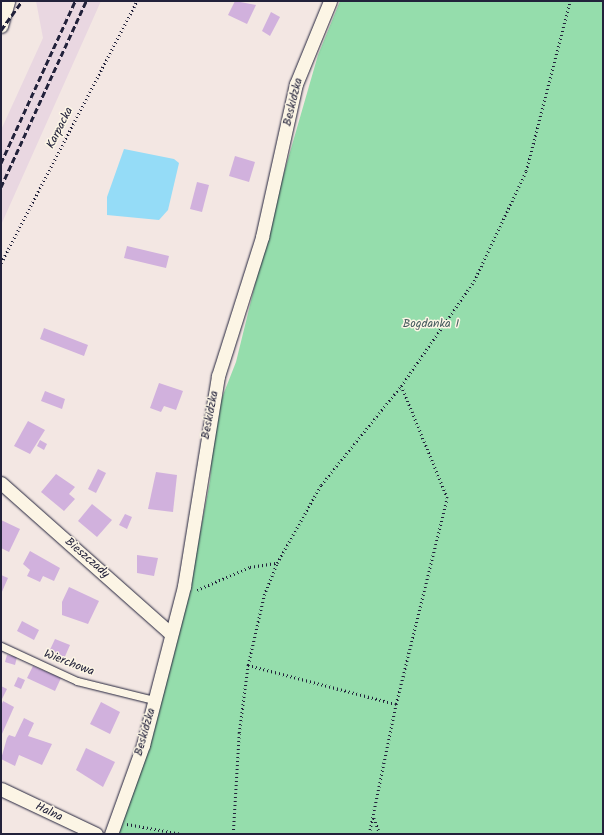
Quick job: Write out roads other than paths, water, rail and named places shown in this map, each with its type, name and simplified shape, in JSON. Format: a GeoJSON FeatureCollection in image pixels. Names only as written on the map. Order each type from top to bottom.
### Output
{"type":"FeatureCollection","features":[{"type":"Feature","properties":{"kind":"street"},"geometry":{"type":"LineString","coordinates":[[1,26],[8,1]]}},
{"type":"Feature","properties":{"kind":"street","name":"Beskidzka"},"geometry":{"type":"LineString","coordinates":[[113,829],[154,700],[184,586],[218,376],[262,237],[296,84],[330,1]]}},
{"type":"Feature","properties":{"kind":"street","name":"Bieszczady"},"geometry":{"type":"LineString","coordinates":[[1,483],[171,634]]}},
{"type":"Feature","properties":{"kind":"street","name":"Halna"},"geometry":{"type":"LineString","coordinates":[[1,789],[96,834]]}},
{"type":"Feature","properties":{"kind":"lane","name":"Wierchowa"},"geometry":{"type":"LineString","coordinates":[[1,646],[77,681],[154,700]]}},
{"type":"Feature","properties":{"kind":"water"},"geometry":{"type":"Polygon","coordinates":[[[124,149],[174,159],[179,163],[168,210],[159,220],[107,215],[107,197],[124,149]]]}},
{"type":"Feature","properties":{"kind":"railway"},"geometry":{"type":"LineString","coordinates":[[1,30],[22,1]]}},
{"type":"Feature","properties":{"kind":"railway"},"geometry":{"type":"LineString","coordinates":[[1,163],[75,1]]}},
{"type":"Feature","properties":{"kind":"railway"},"geometry":{"type":"LineString","coordinates":[[1,187],[86,1]]}},
{"type":"Feature","properties":{"kind":"park label","name":"Bogdanka I"},"geometry":{"type":"Point","coordinates":[431,324]}}]}
